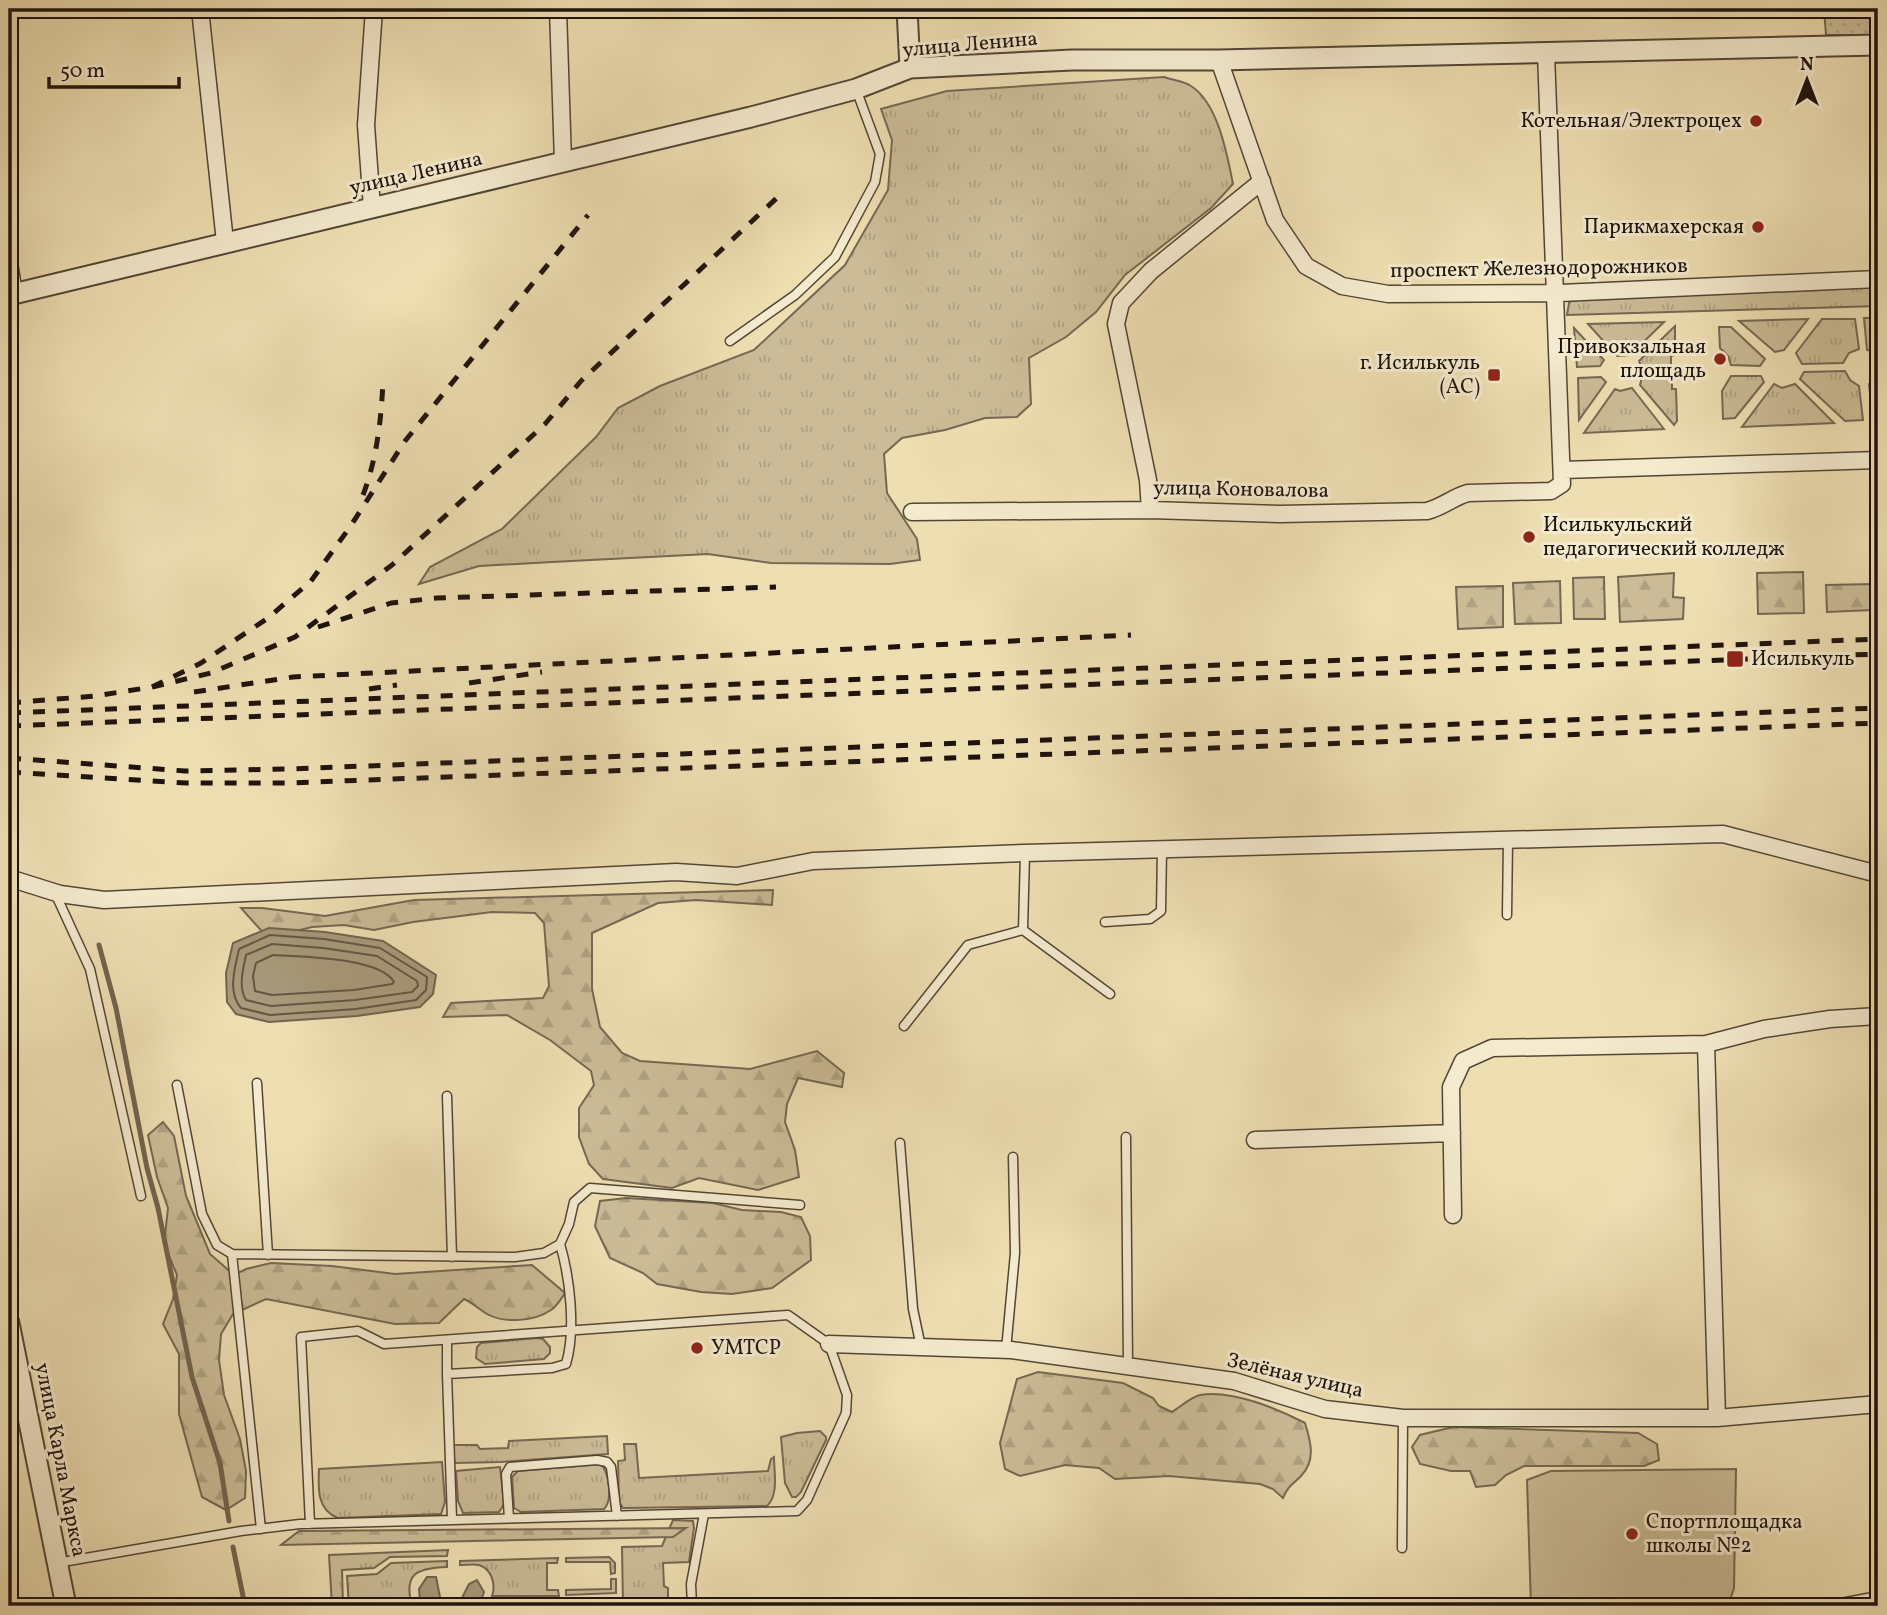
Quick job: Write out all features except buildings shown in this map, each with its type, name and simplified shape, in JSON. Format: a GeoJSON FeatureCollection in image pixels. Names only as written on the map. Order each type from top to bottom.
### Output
{"type":"FeatureCollection","features":[{"type":"Feature","properties":{"kind":"street"},"geometry":{"type":"LineString","coordinates":[[200,9],[225,242]]}},
{"type":"Feature","properties":{"kind":"street"},"geometry":{"type":"LineString","coordinates":[[372,208],[366,125],[374,9]]}},
{"type":"Feature","properties":{"kind":"street"},"geometry":{"type":"LineString","coordinates":[[558,9],[563,162]]}},
{"type":"Feature","properties":{"kind":"street"},"geometry":{"type":"LineString","coordinates":[[907,9],[909,68]]}},
{"type":"Feature","properties":{"kind":"street","name":"улица Ленина"},"geometry":{"type":"LineString","coordinates":[[11,294],[751,117],[856,89],[909,68],[1072,60],[1219,60],[1878,45]]}},
{"type":"Feature","properties":{"kind":"street"},"geometry":{"type":"LineString","coordinates":[[1546,53],[1563,477]]}},
{"type":"Feature","properties":{"kind":"street","name":"проспект Железнодорожников"},"geometry":{"type":"LineString","coordinates":[[1219,60],[1276,220],[1306,266],[1342,286],[1388,295],[1556,293],[1878,279]]}},
{"type":"Feature","properties":{"kind":"street"},"geometry":{"type":"LineString","coordinates":[[1150,510],[1148,480],[1116,324],[1121,303],[1151,271],[1262,181]]}},
{"type":"Feature","properties":{"kind":"street"},"geometry":{"type":"LineString","coordinates":[[9,263],[11,294]]}},
{"type":"Feature","properties":{"kind":"street","name":"улица Коновалова"},"geometry":{"type":"LineString","coordinates":[[912,512],[1150,510],[1280,514],[1427,511],[1441,508],[1455,496],[1468,493],[1551,491],[1563,477],[1878,460]]}},
{"type":"Feature","properties":{"kind":"street"},"geometry":{"type":"LineString","coordinates":[[9,878],[55,892],[104,900],[676,872],[737,876],[813,862],[1025,853],[1723,834],[1878,874]]}},
{"type":"Feature","properties":{"kind":"street"},"geometry":{"type":"LineString","coordinates":[[1453,1215],[1451,1087],[1463,1061],[1492,1048],[1706,1044],[1764,1029],[1830,1019],[1878,1016]]}},
{"type":"Feature","properties":{"kind":"street"},"geometry":{"type":"LineString","coordinates":[[1706,1044],[1717,1418]]}},
{"type":"Feature","properties":{"kind":"street"},"geometry":{"type":"LineString","coordinates":[[1255,1140],[1452,1133]]}},
{"type":"Feature","properties":{"kind":"street","name":"улица Карла Маркса"},"geometry":{"type":"LineString","coordinates":[[9,1323],[66,1606]]}},
{"type":"Feature","properties":{"kind":"street","name":"Зелёная улица"},"geometry":{"type":"LineString","coordinates":[[829,1344],[1006,1350],[1234,1381],[1325,1409],[1403,1418],[1717,1418],[1878,1404]]}},
{"type":"Feature","properties":{"kind":"lane"},"geometry":{"type":"LineString","coordinates":[[730,341],[795,295],[835,257],[875,182],[880,153],[856,89]]}},
{"type":"Feature","properties":{"kind":"lane"},"geometry":{"type":"LineString","coordinates":[[1507,915],[1508,839]]}},
{"type":"Feature","properties":{"kind":"lane"},"geometry":{"type":"LineString","coordinates":[[1105,922],[1150,919],[1161,911],[1162,850]]}},
{"type":"Feature","properties":{"kind":"lane"},"geometry":{"type":"LineString","coordinates":[[1023,930],[1025,853]]}},
{"type":"Feature","properties":{"kind":"lane"},"geometry":{"type":"LineString","coordinates":[[55,892],[90,969],[141,1196]]}},
{"type":"Feature","properties":{"kind":"lane"},"geometry":{"type":"LineString","coordinates":[[1023,930],[1110,994]]}},
{"type":"Feature","properties":{"kind":"lane"},"geometry":{"type":"LineString","coordinates":[[904,1026],[968,945],[1023,930]]}},
{"type":"Feature","properties":{"kind":"lane"},"geometry":{"type":"LineString","coordinates":[[257,1083],[268,1255]]}},
{"type":"Feature","properties":{"kind":"lane"},"geometry":{"type":"LineString","coordinates":[[177,1086],[202,1214],[217,1245],[232,1254],[515,1257],[544,1253],[560,1244],[574,1202],[590,1188],[800,1205]]}},
{"type":"Feature","properties":{"kind":"lane"},"geometry":{"type":"LineString","coordinates":[[447,1096],[452,1257]]}},
{"type":"Feature","properties":{"kind":"lane"},"geometry":{"type":"LineString","coordinates":[[1126,1137],[1128,1366]]}},
{"type":"Feature","properties":{"kind":"lane"},"geometry":{"type":"LineString","coordinates":[[900,1143],[913,1309],[921,1347]]}},
{"type":"Feature","properties":{"kind":"lane"},"geometry":{"type":"LineString","coordinates":[[1006,1350],[1015,1253],[1013,1157]]}},
{"type":"Feature","properties":{"kind":"lane"},"geometry":{"type":"LineString","coordinates":[[447,1374],[552,1368],[566,1364],[571,1331],[567,1268],[560,1244]]}},
{"type":"Feature","properties":{"kind":"lane"},"geometry":{"type":"LineString","coordinates":[[232,1254],[261,1529]]}},
{"type":"Feature","properties":{"kind":"lane"},"geometry":{"type":"LineString","coordinates":[[57,1563],[261,1529],[310,1524],[797,1511],[807,1500],[846,1413],[847,1395],[829,1344],[799,1320],[788,1315],[384,1344],[358,1331],[301,1337],[310,1524]]}},
{"type":"Feature","properties":{"kind":"lane"},"geometry":{"type":"LineString","coordinates":[[447,1340],[452,1519]]}},
{"type":"Feature","properties":{"kind":"lane"},"geometry":{"type":"LineString","coordinates":[[1402,1548],[1403,1418]]}},
{"type":"Feature","properties":{"kind":"lane"},"geometry":{"type":"LineString","coordinates":[[509,1518],[506,1474],[510,1467],[597,1460],[607,1462],[611,1467],[617,1516]]}},
{"type":"Feature","properties":{"kind":"lane"},"geometry":{"type":"LineString","coordinates":[[692,1606],[691,1584],[704,1514]]}},
{"type":"Feature","properties":{"kind":"lane"},"geometry":{"type":"LineString","coordinates":[[1825,1606],[1878,1596]]}},
{"type":"Feature","properties":{"kind":"green space"},"geometry":{"type":"Polygon","coordinates":[[[1824,9],[1878,9],[1878,35],[1826,35],[1824,9]]]}},
{"type":"Feature","properties":{"kind":"green space"},"geometry":{"type":"Polygon","coordinates":[[[1164,77],[1191,86],[1208,104],[1220,130],[1233,184],[1211,208],[1125,275],[1096,312],[1066,337],[1029,358],[1031,404],[1017,417],[985,418],[945,430],[902,438],[884,454],[887,493],[917,539],[920,560],[890,564],[771,563],[708,554],[479,566],[419,584],[430,567],[502,529],[596,437],[618,408],[660,386],[754,350],[845,265],[888,190],[892,140],[881,109],[947,91],[1164,77]]]}},
{"type":"Feature","properties":{"kind":"green space"},"geometry":{"type":"Polygon","coordinates":[[[1878,287],[1878,306],[1567,315],[1569,303],[1577,296],[1878,287]]]}},
{"type":"Feature","properties":{"kind":"green space"},"geometry":{"type":"Polygon","coordinates":[[[1864,318],[1878,318],[1878,345],[1872,351],[1867,350],[1864,318]]]}},
{"type":"Feature","properties":{"kind":"green space"},"geometry":{"type":"Polygon","coordinates":[[[1808,319],[1784,350],[1775,352],[1739,321],[1808,319]]]}},
{"type":"Feature","properties":{"kind":"green space"},"geometry":{"type":"Polygon","coordinates":[[[1822,319],[1855,319],[1859,349],[1849,353],[1843,363],[1802,364],[1796,353],[1822,319]]]}},
{"type":"Feature","properties":{"kind":"green space"},"geometry":{"type":"Polygon","coordinates":[[[1664,322],[1630,355],[1617,356],[1588,324],[1664,322]]]}},
{"type":"Feature","properties":{"kind":"green space"},"geometry":{"type":"Polygon","coordinates":[[[1675,326],[1675,355],[1671,356],[1671,366],[1641,366],[1639,361],[1675,326]]]}},
{"type":"Feature","properties":{"kind":"green space"},"geometry":{"type":"Polygon","coordinates":[[[1719,327],[1731,327],[1765,359],[1760,366],[1731,365],[1728,356],[1720,348],[1719,327]]]}},
{"type":"Feature","properties":{"kind":"green space"},"geometry":{"type":"Polygon","coordinates":[[[1574,328],[1604,360],[1600,366],[1577,367],[1574,328]]]}},
{"type":"Feature","properties":{"kind":"green space"},"geometry":{"type":"Polygon","coordinates":[[[1845,371],[1850,380],[1859,386],[1863,420],[1845,421],[1800,379],[1804,372],[1845,371]]]}},
{"type":"Feature","properties":{"kind":"green space"},"geometry":{"type":"Polygon","coordinates":[[[1672,376],[1672,389],[1676,389],[1677,421],[1674,425],[1640,385],[1642,377],[1672,376]]]}},
{"type":"Feature","properties":{"kind":"green space"},"geometry":{"type":"Polygon","coordinates":[[[1731,376],[1761,376],[1764,382],[1735,418],[1723,419],[1722,391],[1731,376]]]}},
{"type":"Feature","properties":{"kind":"green space"},"geometry":{"type":"Polygon","coordinates":[[[1601,377],[1606,382],[1579,420],[1578,378],[1601,377]]]}},
{"type":"Feature","properties":{"kind":"green space"},"geometry":{"type":"Polygon","coordinates":[[[1873,382],[1878,387],[1878,421],[1873,421],[1869,384],[1873,382]]]}},
{"type":"Feature","properties":{"kind":"green space"},"geometry":{"type":"Polygon","coordinates":[[[1774,384],[1782,388],[1795,384],[1834,423],[1742,427],[1774,384]]]}},
{"type":"Feature","properties":{"kind":"green space"},"geometry":{"type":"Polygon","coordinates":[[[1632,388],[1664,429],[1584,433],[1615,389],[1620,391],[1632,388]]]}},
{"type":"Feature","properties":{"kind":"green space"},"geometry":{"type":"Polygon","coordinates":[[[1803,572],[1804,613],[1758,614],[1757,573],[1803,572]]]}},
{"type":"Feature","properties":{"kind":"green space"},"geometry":{"type":"Polygon","coordinates":[[[1674,573],[1673,597],[1684,598],[1683,619],[1620,622],[1618,577],[1674,573]]]}},
{"type":"Feature","properties":{"kind":"green space"},"geometry":{"type":"Polygon","coordinates":[[[1604,577],[1605,619],[1574,619],[1573,578],[1604,577]]]}},
{"type":"Feature","properties":{"kind":"green space"},"geometry":{"type":"Polygon","coordinates":[[[1560,581],[1561,623],[1515,624],[1513,583],[1560,581]]]}},
{"type":"Feature","properties":{"kind":"green space"},"geometry":{"type":"Polygon","coordinates":[[[1872,584],[1872,610],[1827,612],[1826,585],[1872,584]]]}},
{"type":"Feature","properties":{"kind":"green space"},"geometry":{"type":"Polygon","coordinates":[[[1503,586],[1503,627],[1458,629],[1456,587],[1503,586]]]}},
{"type":"Feature","properties":{"kind":"green space"},"geometry":{"type":"Polygon","coordinates":[[[773,890],[772,905],[696,900],[658,903],[592,933],[592,989],[600,1027],[622,1053],[640,1061],[750,1069],[817,1051],[844,1073],[842,1087],[798,1078],[787,1104],[785,1122],[795,1150],[799,1177],[758,1190],[699,1178],[672,1188],[603,1179],[589,1164],[579,1137],[579,1108],[594,1085],[591,1071],[550,1040],[507,1015],[443,1017],[451,1003],[543,998],[549,986],[544,923],[535,913],[492,912],[374,930],[344,925],[312,927],[268,938],[241,908],[325,916],[414,900],[773,890]]]}},
{"type":"Feature","properties":{"kind":"green space"},"geometry":{"type":"Polygon","coordinates":[[[163,1122],[174,1136],[186,1196],[210,1254],[234,1275],[271,1263],[332,1266],[395,1274],[532,1265],[565,1293],[551,1310],[537,1317],[520,1320],[494,1317],[464,1299],[439,1323],[395,1324],[266,1299],[233,1314],[221,1334],[219,1360],[224,1395],[240,1439],[246,1471],[245,1498],[226,1510],[202,1497],[179,1414],[179,1354],[163,1324],[173,1299],[177,1275],[164,1244],[168,1208],[157,1177],[148,1135],[163,1122]]]}},
{"type":"Feature","properties":{"kind":"green space"},"geometry":{"type":"Polygon","coordinates":[[[626,1198],[713,1203],[742,1210],[781,1212],[801,1217],[810,1236],[811,1260],[772,1288],[732,1294],[701,1292],[657,1284],[643,1273],[610,1258],[595,1226],[600,1201],[626,1198]]]}},
{"type":"Feature","properties":{"kind":"green space"},"geometry":{"type":"Polygon","coordinates":[[[543,1339],[550,1347],[550,1353],[544,1359],[485,1364],[476,1358],[477,1347],[481,1343],[543,1339]]]}},
{"type":"Feature","properties":{"kind":"green space"},"geometry":{"type":"Polygon","coordinates":[[[1038,1372],[1123,1383],[1153,1398],[1159,1406],[1172,1412],[1200,1395],[1226,1395],[1254,1401],[1305,1423],[1310,1444],[1309,1464],[1288,1488],[1283,1498],[1273,1489],[1260,1484],[1169,1476],[1115,1479],[1099,1468],[1065,1465],[1020,1476],[1005,1469],[1000,1443],[1017,1379],[1038,1372]]]}},
{"type":"Feature","properties":{"kind":"green space"},"geometry":{"type":"Polygon","coordinates":[[[1453,1427],[1638,1433],[1657,1444],[1659,1460],[1644,1466],[1524,1466],[1506,1475],[1495,1485],[1476,1487],[1470,1471],[1451,1471],[1420,1464],[1412,1447],[1420,1435],[1453,1427]]]}},
{"type":"Feature","properties":{"kind":"green space"},"geometry":{"type":"Polygon","coordinates":[[[820,1431],[826,1440],[801,1492],[792,1497],[785,1483],[781,1437],[820,1431]]]}},
{"type":"Feature","properties":{"kind":"green space"},"geometry":{"type":"Polygon","coordinates":[[[607,1436],[608,1454],[454,1463],[454,1445],[477,1445],[480,1449],[508,1448],[509,1441],[607,1436]]]}},
{"type":"Feature","properties":{"kind":"green space"},"geometry":{"type":"Polygon","coordinates":[[[624,1444],[636,1444],[639,1478],[768,1471],[774,1457],[773,1496],[767,1506],[623,1508],[619,1502],[618,1461],[625,1460],[624,1444]]]}},
{"type":"Feature","properties":{"kind":"green space"},"geometry":{"type":"Polygon","coordinates":[[[442,1462],[445,1502],[441,1514],[338,1518],[326,1510],[320,1498],[319,1469],[442,1462]]]}},
{"type":"Feature","properties":{"kind":"green space"},"geometry":{"type":"Polygon","coordinates":[[[601,1464],[609,1486],[604,1509],[521,1512],[514,1508],[512,1477],[518,1471],[601,1464]]]}},
{"type":"Feature","properties":{"kind":"green space"},"geometry":{"type":"Polygon","coordinates":[[[500,1467],[504,1504],[499,1512],[463,1513],[458,1501],[456,1471],[500,1467]]]}},
{"type":"Feature","properties":{"kind":"green space","name":"Спортплощадка школы №2"},"geometry":{"type":"Polygon","coordinates":[[[1736,1469],[1734,1588],[1728,1606],[1531,1606],[1527,1480],[1551,1471],[1736,1469]]]}},
{"type":"Feature","properties":{"kind":"green space"},"geometry":{"type":"Polygon","coordinates":[[[673,1520],[693,1521],[694,1528],[689,1562],[663,1563],[668,1606],[623,1606],[622,1547],[662,1546],[673,1520]]]}},
{"type":"Feature","properties":{"kind":"green space"},"geometry":{"type":"Polygon","coordinates":[[[686,1528],[673,1537],[281,1545],[299,1531],[686,1528]]]}},
{"type":"Feature","properties":{"kind":"green space"},"geometry":{"type":"Polygon","coordinates":[[[448,1550],[447,1556],[390,1557],[374,1568],[342,1570],[343,1606],[332,1606],[329,1555],[448,1550]]]}},
{"type":"Feature","properties":{"kind":"green space"},"geometry":{"type":"Polygon","coordinates":[[[609,1557],[615,1563],[615,1573],[611,1574],[610,1562],[566,1562],[566,1558],[609,1557]]]}},
{"type":"Feature","properties":{"kind":"green space"},"geometry":{"type":"Polygon","coordinates":[[[558,1558],[557,1563],[547,1563],[547,1590],[558,1590],[559,1596],[492,1596],[493,1582],[487,1570],[479,1565],[460,1565],[460,1561],[558,1558]]]}},
{"type":"Feature","properties":{"kind":"green space"},"geometry":{"type":"Polygon","coordinates":[[[447,1561],[447,1567],[420,1571],[411,1579],[409,1586],[412,1606],[349,1606],[347,1576],[377,1574],[391,1563],[447,1561]]]}},
{"type":"Feature","properties":{"kind":"green space"},"geometry":{"type":"Polygon","coordinates":[[[611,1579],[616,1579],[616,1593],[566,1595],[566,1590],[611,1589],[611,1579]]]}},
{"type":"Feature","properties":{"kind":"green space"},"geometry":{"type":"Polygon","coordinates":[[[616,1601],[616,1606],[490,1606],[492,1603],[616,1601]]]}},
{"type":"Feature","properties":{"kind":"water"},"geometry":{"type":"Polygon","coordinates":[[[269,928],[325,932],[383,941],[436,975],[433,994],[420,1007],[357,1016],[269,1022],[236,1014],[227,1002],[226,973],[233,943],[269,928]]]}},
{"type":"Feature","properties":{"kind":"water"},"geometry":{"type":"Polygon","coordinates":[[[427,1577],[436,1577],[440,1597],[451,1604],[460,1602],[469,1584],[477,1580],[484,1592],[479,1606],[423,1606],[419,1589],[427,1577]]]}},
{"type":"Feature","properties":{"kind":"waterway"},"geometry":{"type":"LineString","coordinates":[[99,945],[116,1008],[192,1377],[220,1463],[229,1521]]}},
{"type":"Feature","properties":{"kind":"waterway"},"geometry":{"type":"LineString","coordinates":[[233,1547],[245,1606]]}},
{"type":"Feature","properties":{"kind":"railway"},"geometry":{"type":"LineString","coordinates":[[152,687],[211,673],[295,637],[392,565],[545,424],[581,381],[781,194]]}},
{"type":"Feature","properties":{"kind":"railway"},"geometry":{"type":"LineString","coordinates":[[9,703],[95,696],[152,687],[201,663],[268,618],[311,581],[350,527],[405,441],[588,215]]}},
{"type":"Feature","properties":{"kind":"railway"},"geometry":{"type":"LineString","coordinates":[[363,495],[377,439],[383,382]]}},
{"type":"Feature","properties":{"kind":"railway"},"geometry":{"type":"LineString","coordinates":[[318,627],[391,603],[437,598],[776,587]]}},
{"type":"Feature","properties":{"kind":"railway"},"geometry":{"type":"LineString","coordinates":[[194,692],[293,677],[1131,635]]}},
{"type":"Feature","properties":{"kind":"railway"},"geometry":{"type":"LineString","coordinates":[[9,713],[1878,639]]}},
{"type":"Feature","properties":{"kind":"railway"},"geometry":{"type":"LineString","coordinates":[[9,726],[1878,654]]}},
{"type":"Feature","properties":{"kind":"railway"},"geometry":{"type":"LineString","coordinates":[[469,683],[542,672]]}},
{"type":"Feature","properties":{"kind":"railway"},"geometry":{"type":"LineString","coordinates":[[369,689],[397,685]]}},
{"type":"Feature","properties":{"kind":"railway"},"geometry":{"type":"LineString","coordinates":[[9,758],[185,771],[287,769],[1878,708]]}},
{"type":"Feature","properties":{"kind":"railway"},"geometry":{"type":"LineString","coordinates":[[9,772],[186,783],[288,783],[1878,723]]}},
{"type":"Feature","properties":{"kind":"place","name":"Котельная/Электроцех"},"geometry":{"type":"Point","coordinates":[1756,121]}},
{"type":"Feature","properties":{"kind":"place","name":"Парикмахерская"},"geometry":{"type":"Point","coordinates":[1758,227]}},
{"type":"Feature","properties":{"kind":"place","name":"Привокзальная площадь"},"geometry":{"type":"Point","coordinates":[1720,359]}},
{"type":"Feature","properties":{"kind":"place","name":"г. Исилькуль (АС)"},"geometry":{"type":"Point","coordinates":[1494,375]}},
{"type":"Feature","properties":{"kind":"place","name":"Исилькульский педагогический колледж"},"geometry":{"type":"Point","coordinates":[1529,537]}},
{"type":"Feature","properties":{"kind":"place","name":"Исилькуль"},"geometry":{"type":"Point","coordinates":[1735,659]}},
{"type":"Feature","properties":{"kind":"place","name":"УМТСР"},"geometry":{"type":"Point","coordinates":[697,1348]}},
{"type":"Feature","properties":{"kind":"place","name":"Спортплощадка школы №2"},"geometry":{"type":"Point","coordinates":[1632,1534]}}]}
